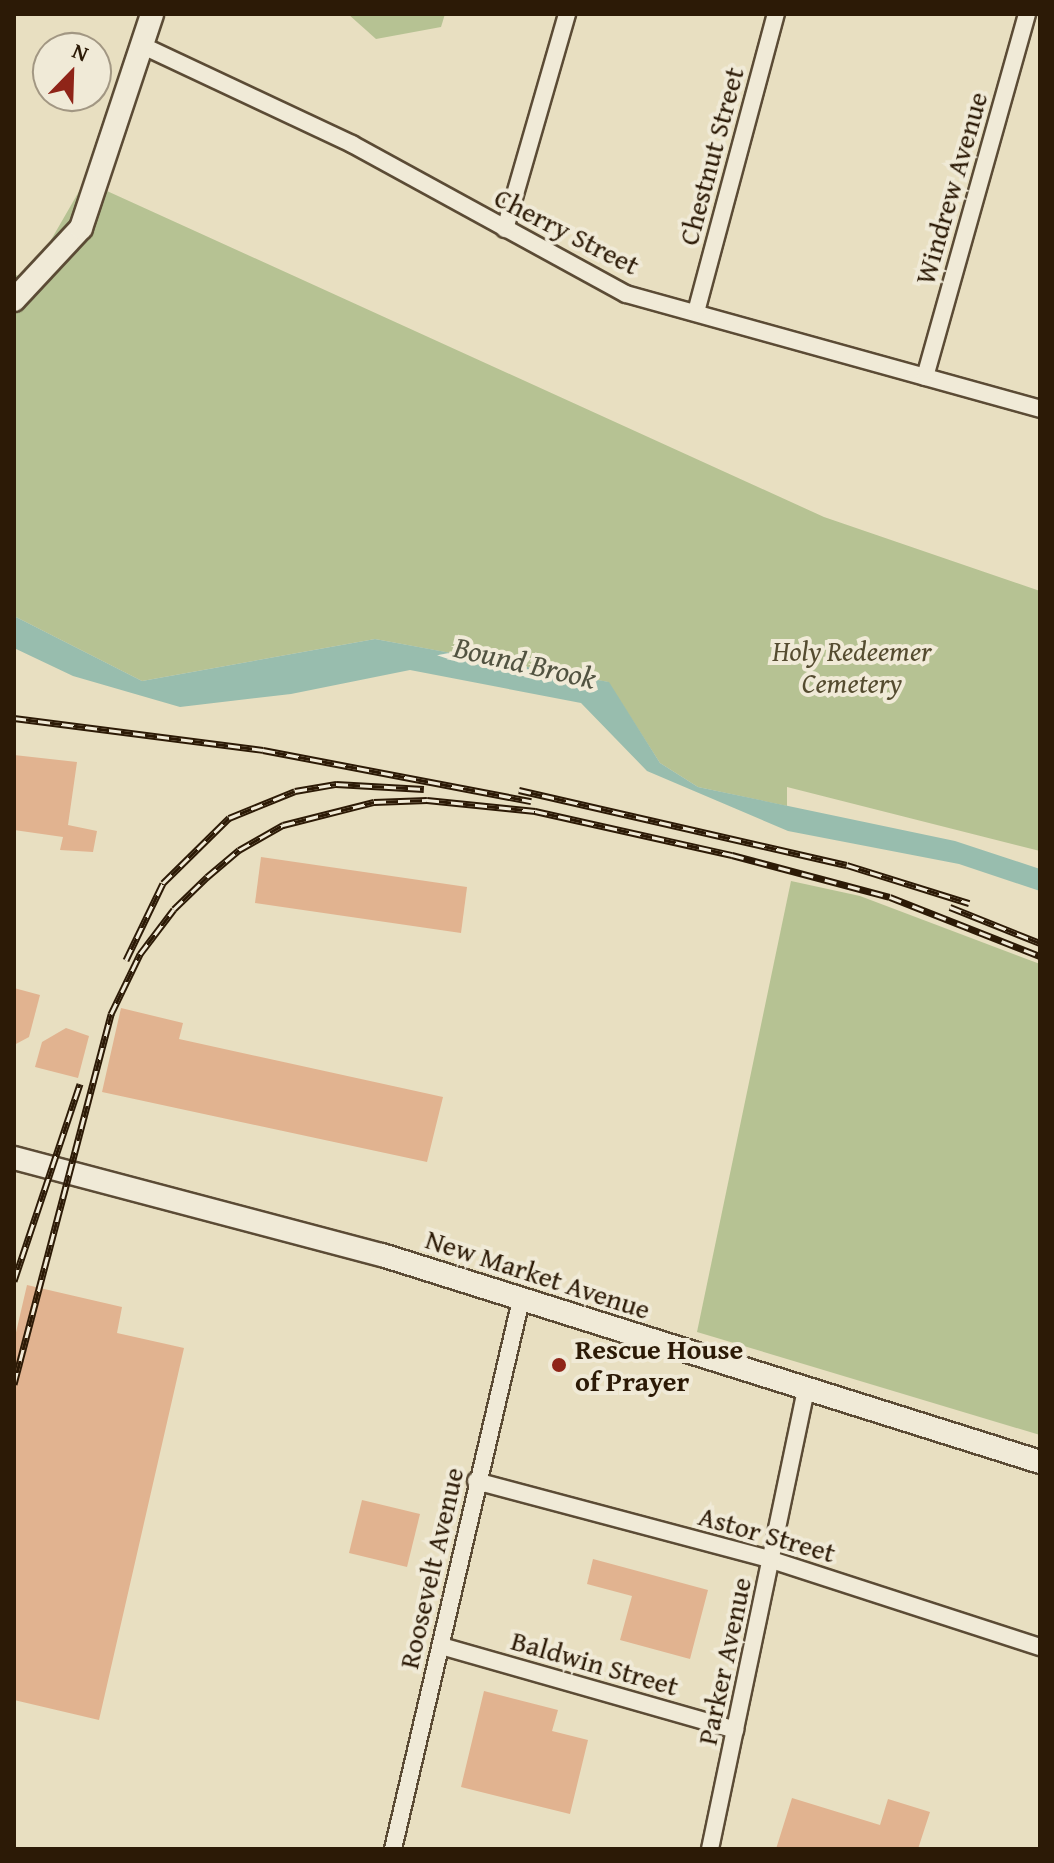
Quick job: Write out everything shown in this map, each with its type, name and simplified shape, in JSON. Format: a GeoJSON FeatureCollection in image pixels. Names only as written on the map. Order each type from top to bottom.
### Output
{"type":"FeatureCollection","features":[{"type":"Feature","properties":{"kind":"main road"},"geometry":{"type":"LineString","coordinates":[[14,300],[81,228],[152,14]]}},
{"type":"Feature","properties":{"kind":"main road","name":"New Market Avenue"},"geometry":{"type":"LineString","coordinates":[[14,1158],[255,1218],[1040,1462]]}},
{"type":"Feature","properties":{"kind":"street"},"geometry":{"type":"LineString","coordinates":[[505,229],[567,14]]}},
{"type":"Feature","properties":{"kind":"street","name":"Chestnut Street"},"geometry":{"type":"LineString","coordinates":[[696,312],[776,14]]}},
{"type":"Feature","properties":{"kind":"street","name":"Windrew Avenue"},"geometry":{"type":"LineString","coordinates":[[925,377],[1027,14]]}},
{"type":"Feature","properties":{"kind":"street","name":"Cherry Street"},"geometry":{"type":"LineString","coordinates":[[143,46],[352,144],[626,294],[1040,409]]}},
{"type":"Feature","properties":{"kind":"street","name":"Roosevelt Avenue"},"geometry":{"type":"LineString","coordinates":[[393,1849],[476,1481],[521,1300]]}},
{"type":"Feature","properties":{"kind":"street","name":"Parker Avenue"},"geometry":{"type":"LineString","coordinates":[[710,1849],[806,1389]]}},
{"type":"Feature","properties":{"kind":"street","name":"Astor Street"},"geometry":{"type":"LineString","coordinates":[[476,1481],[772,1560],[1040,1647]]}},
{"type":"Feature","properties":{"kind":"street","name":"Baldwin Street"},"geometry":{"type":"LineString","coordinates":[[441,1646],[735,1730]]}},
{"type":"Feature","properties":{"kind":"green space"},"geometry":{"type":"Polygon","coordinates":[[[348,14],[445,14],[441,27],[376,39],[348,14]]]}},
{"type":"Feature","properties":{"kind":"green space","name":"Holy Redeemer Cemetery"},"geometry":{"type":"Polygon","coordinates":[[[85,181],[824,517],[1040,591],[1040,851],[787,787],[787,806],[698,787],[660,763],[608,682],[375,639],[142,681],[14,616],[14,274],[25,279],[36,266],[85,181]]]}},
{"type":"Feature","properties":{"kind":"green space"},"geometry":{"type":"Polygon","coordinates":[[[791,881],[860,896],[1040,964],[1040,1435],[697,1332],[791,881]]]}},
{"type":"Feature","properties":{"kind":"shaded area"},"geometry":{"type":"Polygon","coordinates":[[[14,616],[142,681],[375,639],[609,682],[660,763],[698,787],[955,841],[1040,869],[1040,891],[959,864],[788,831],[647,771],[581,703],[410,670],[291,694],[180,707],[73,676],[14,648],[14,616]]]}},
{"type":"Feature","properties":{"kind":"building"},"geometry":{"type":"Polygon","coordinates":[[[14,755],[77,762],[68,825],[97,831],[93,852],[60,850],[63,837],[14,830],[14,755]]]}},
{"type":"Feature","properties":{"kind":"building"},"geometry":{"type":"Polygon","coordinates":[[[261,857],[467,887],[461,933],[255,903],[261,857]]]}},
{"type":"Feature","properties":{"kind":"building"},"geometry":{"type":"Polygon","coordinates":[[[14,988],[40,995],[29,1037],[14,1045],[14,988]]]}},
{"type":"Feature","properties":{"kind":"building"},"geometry":{"type":"Polygon","coordinates":[[[121,1008],[183,1023],[179,1039],[443,1097],[427,1162],[102,1092],[121,1008]]]}},
{"type":"Feature","properties":{"kind":"building"},"geometry":{"type":"Polygon","coordinates":[[[66,1028],[89,1036],[78,1078],[35,1067],[42,1042],[66,1028]]]}},
{"type":"Feature","properties":{"kind":"building"},"geometry":{"type":"Polygon","coordinates":[[[27,1285],[122,1307],[117,1333],[184,1348],[99,1720],[14,1700],[14,1341],[27,1285]]]}},
{"type":"Feature","properties":{"kind":"building"},"geometry":{"type":"Polygon","coordinates":[[[362,1500],[420,1514],[407,1567],[349,1553],[362,1500]]]}},
{"type":"Feature","properties":{"kind":"building"},"geometry":{"type":"Polygon","coordinates":[[[593,1559],[708,1590],[690,1659],[620,1640],[632,1596],[587,1584],[593,1559]]]}},
{"type":"Feature","properties":{"kind":"building"},"geometry":{"type":"Polygon","coordinates":[[[484,1691],[558,1710],[552,1731],[588,1740],[570,1814],[461,1787],[484,1691]]]}},
{"type":"Feature","properties":{"kind":"building"},"geometry":{"type":"Polygon","coordinates":[[[792,1798],[880,1825],[888,1799],[930,1812],[918,1849],[776,1849],[792,1798]]]}},
{"type":"Feature","properties":{"kind":"railway"},"geometry":{"type":"LineString","coordinates":[[14,718],[263,750],[531,801]]}},
{"type":"Feature","properties":{"kind":"railway"},"geometry":{"type":"LineString","coordinates":[[126,960],[163,883],[229,818],[295,791],[336,784],[424,789]]}},
{"type":"Feature","properties":{"kind":"railway"},"geometry":{"type":"LineString","coordinates":[[519,790],[847,865],[969,903]]}},
{"type":"Feature","properties":{"kind":"railway"},"geometry":{"type":"LineString","coordinates":[[14,1384],[111,1014],[140,954],[174,909],[239,850],[283,825],[374,802],[427,800],[535,811],[732,855],[890,897],[1040,956]]}},
{"type":"Feature","properties":{"kind":"railway"},"geometry":{"type":"LineString","coordinates":[[950,907],[1040,943]]}},
{"type":"Feature","properties":{"kind":"railway"},"geometry":{"type":"LineString","coordinates":[[14,1281],[80,1084]]}},
{"type":"Feature","properties":{"kind":"place","name":"Rescue House of Prayer"},"geometry":{"type":"Point","coordinates":[559,1365]}},
{"type":"Feature","properties":{"kind":"water label","name":"Bound Brook"},"geometry":{"type":"Point","coordinates":[525,662]}}]}
